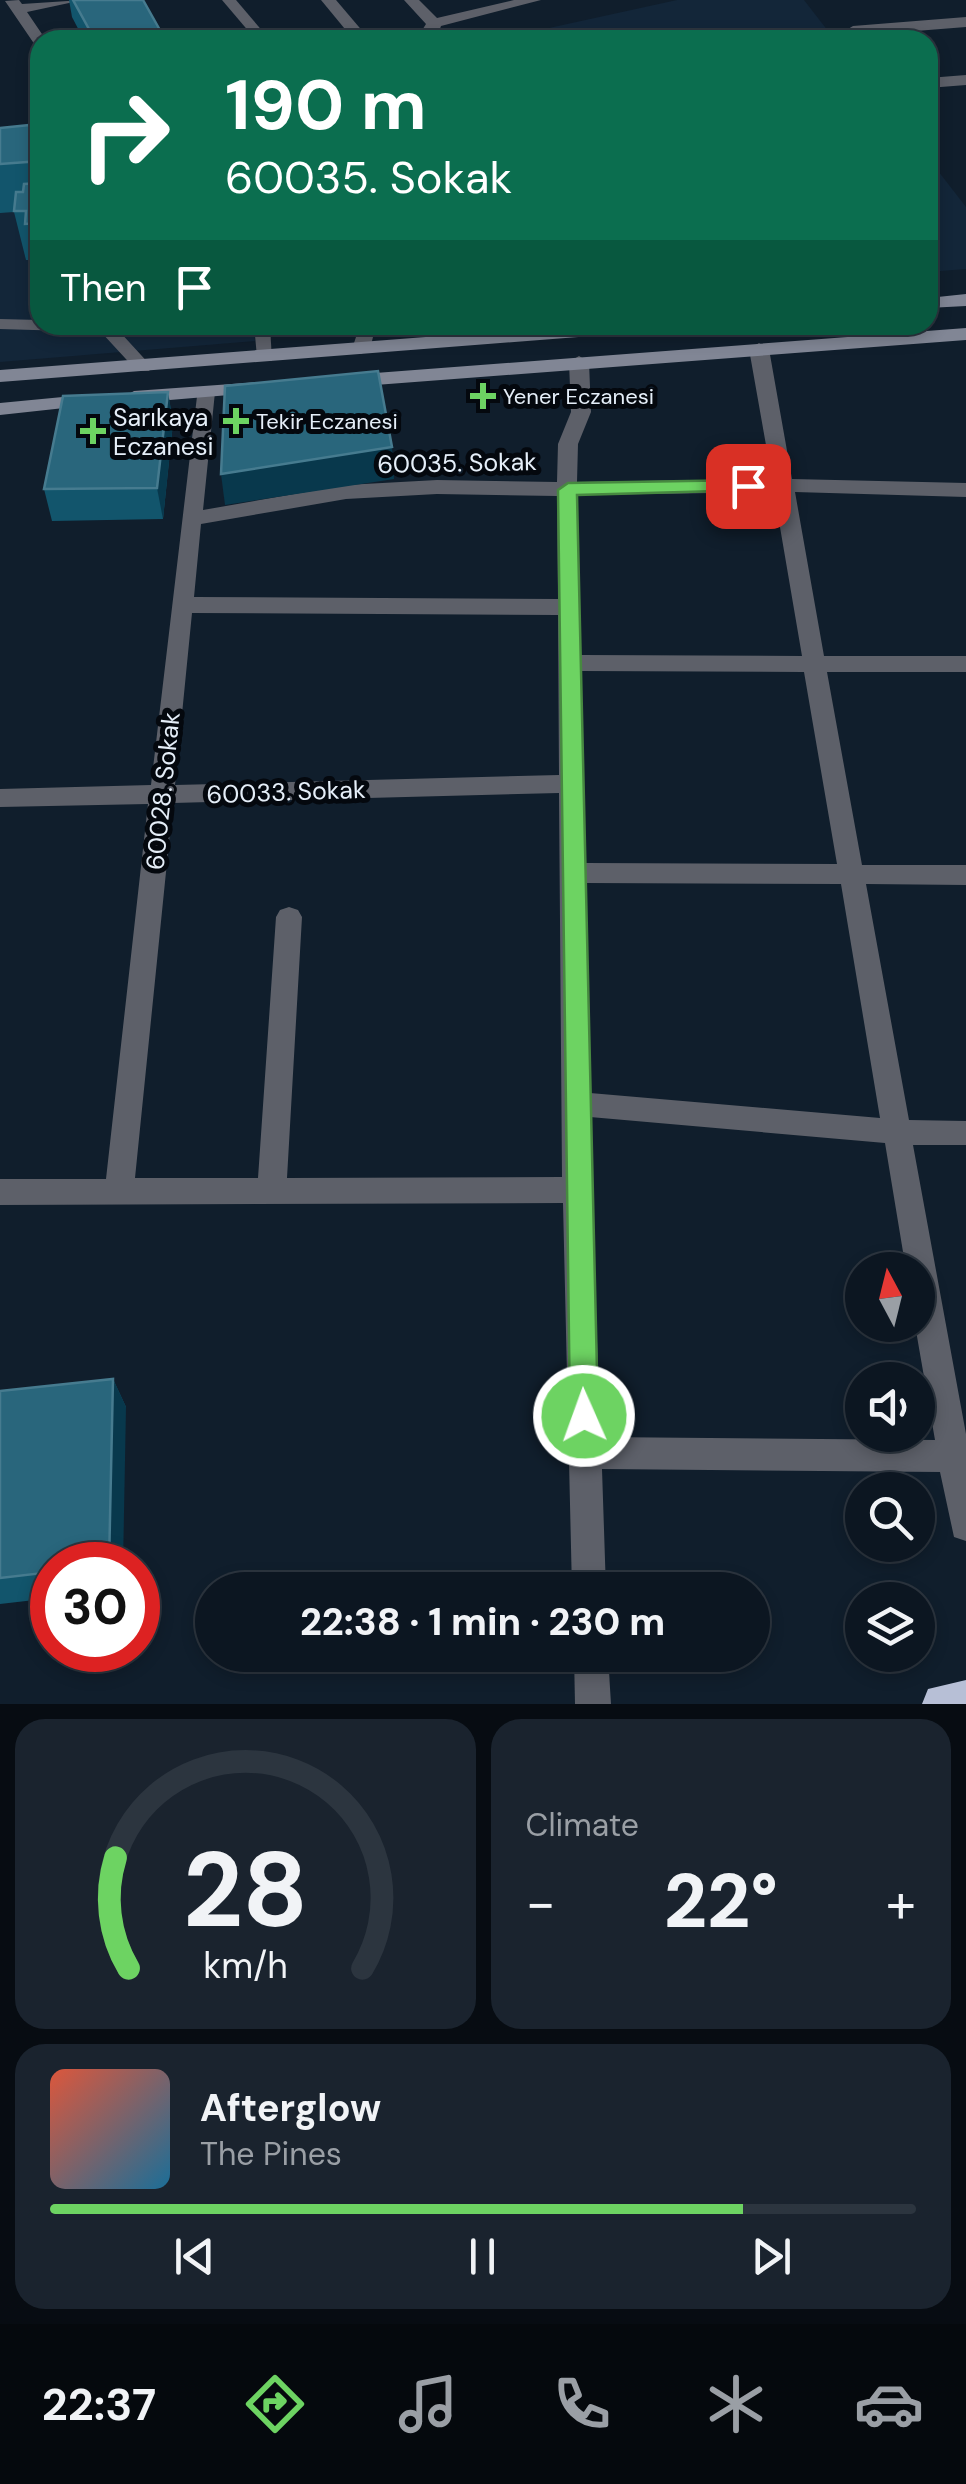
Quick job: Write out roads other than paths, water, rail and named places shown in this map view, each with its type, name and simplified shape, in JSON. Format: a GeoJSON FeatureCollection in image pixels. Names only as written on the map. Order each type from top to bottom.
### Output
{"type":"FeatureCollection","features":[{"type":"Feature","properties":{"kind":"highway"},"geometry":{"type":"LineString","coordinates":[[943,1704],[966,1701]]}},
{"type":"Feature","properties":{"kind":"main road"},"geometry":{"type":"LineString","coordinates":[[938,302],[966,300]]}},
{"type":"Feature","properties":{"kind":"main road"},"geometry":{"type":"LineString","coordinates":[[323,383],[966,334]]}},
{"type":"Feature","properties":{"kind":"main road"},"geometry":{"type":"LineString","coordinates":[[0,376],[361,349],[450,335]]}},
{"type":"Feature","properties":{"kind":"main road"},"geometry":{"type":"LineString","coordinates":[[0,409],[284,386]]}},
{"type":"Feature","properties":{"kind":"street"},"geometry":{"type":"LineString","coordinates":[[32,30],[15,4],[76,0]]}},
{"type":"Feature","properties":{"kind":"street"},"geometry":{"type":"LineString","coordinates":[[328,0],[354,30]]}},
{"type":"Feature","properties":{"kind":"street"},"geometry":{"type":"LineString","coordinates":[[411,0],[434,23]]}},
{"type":"Feature","properties":{"kind":"street"},"geometry":{"type":"LineString","coordinates":[[434,23],[534,0]]}},
{"type":"Feature","properties":{"kind":"street"},"geometry":{"type":"LineString","coordinates":[[866,30],[966,22]]}},
{"type":"Feature","properties":{"kind":"street"},"geometry":{"type":"LineString","coordinates":[[432,30],[434,23]]}},
{"type":"Feature","properties":{"kind":"street"},"geometry":{"type":"LineString","coordinates":[[938,83],[966,80]]}},
{"type":"Feature","properties":{"kind":"street"},"geometry":{"type":"LineString","coordinates":[[760,350],[897,1132],[960,1456],[966,1526]]}},
{"type":"Feature","properties":{"kind":"street"},"geometry":{"type":"LineString","coordinates":[[578,362],[580,412],[568,444],[569,607],[576,1104],[588,1572]]}},
{"type":"Feature","properties":{"kind":"street","name":"60028. Sokak"},"geometry":{"type":"LineString","coordinates":[[119,1190],[206,392]]}},
{"type":"Feature","properties":{"kind":"street","name":"60035. Sokak"},"geometry":{"type":"LineString","coordinates":[[192,519],[346,492],[436,487],[568,490],[784,485],[966,490]]}},
{"type":"Feature","properties":{"kind":"street"},"geometry":{"type":"LineString","coordinates":[[182,605],[569,607]]}},
{"type":"Feature","properties":{"kind":"street"},"geometry":{"type":"LineString","coordinates":[[570,663],[966,664]]}},
{"type":"Feature","properties":{"kind":"street","name":"60033. Sokak"},"geometry":{"type":"LineString","coordinates":[[0,798],[572,784]]}},
{"type":"Feature","properties":{"kind":"street"},"geometry":{"type":"LineString","coordinates":[[572,873],[966,875]]}},
{"type":"Feature","properties":{"kind":"street"},"geometry":{"type":"LineString","coordinates":[[272,1190],[289,917]]}},
{"type":"Feature","properties":{"kind":"street"},"geometry":{"type":"LineString","coordinates":[[576,1104],[897,1132],[966,1133]]}},
{"type":"Feature","properties":{"kind":"street"},"geometry":{"type":"LineString","coordinates":[[0,1192],[578,1190]]}},
{"type":"Feature","properties":{"kind":"street"},"geometry":{"type":"LineString","coordinates":[[585,1453],[960,1456]]}},
{"type":"Feature","properties":{"kind":"street"},"geometry":{"type":"LineString","coordinates":[[592,1672],[593,1704]]}},
{"type":"Feature","properties":{"kind":"lane"},"geometry":{"type":"LineString","coordinates":[[229,0],[254,30]]}},
{"type":"Feature","properties":{"kind":"lane"},"geometry":{"type":"LineString","coordinates":[[0,324],[30,325]]}},
{"type":"Feature","properties":{"kind":"lane"},"geometry":{"type":"LineString","coordinates":[[113,335],[143,367]]}},
{"type":"Feature","properties":{"kind":"lane"},"geometry":{"type":"LineString","coordinates":[[263,335],[266,357]]}},
{"type":"Feature","properties":{"kind":"lane"},"geometry":{"type":"LineString","coordinates":[[361,349],[365,335]]}},
{"type":"Feature","properties":{"kind":"place","name":"Yener Eczanesi"},"geometry":{"type":"Point","coordinates":[483,396]}},
{"type":"Feature","properties":{"kind":"place","name":"Tekir Eczanesi"},"geometry":{"type":"Point","coordinates":[236,421]}},
{"type":"Feature","properties":{"kind":"place","name":"Sarıkaya Eczanesi"},"geometry":{"type":"Point","coordinates":[93,431]}}]}
